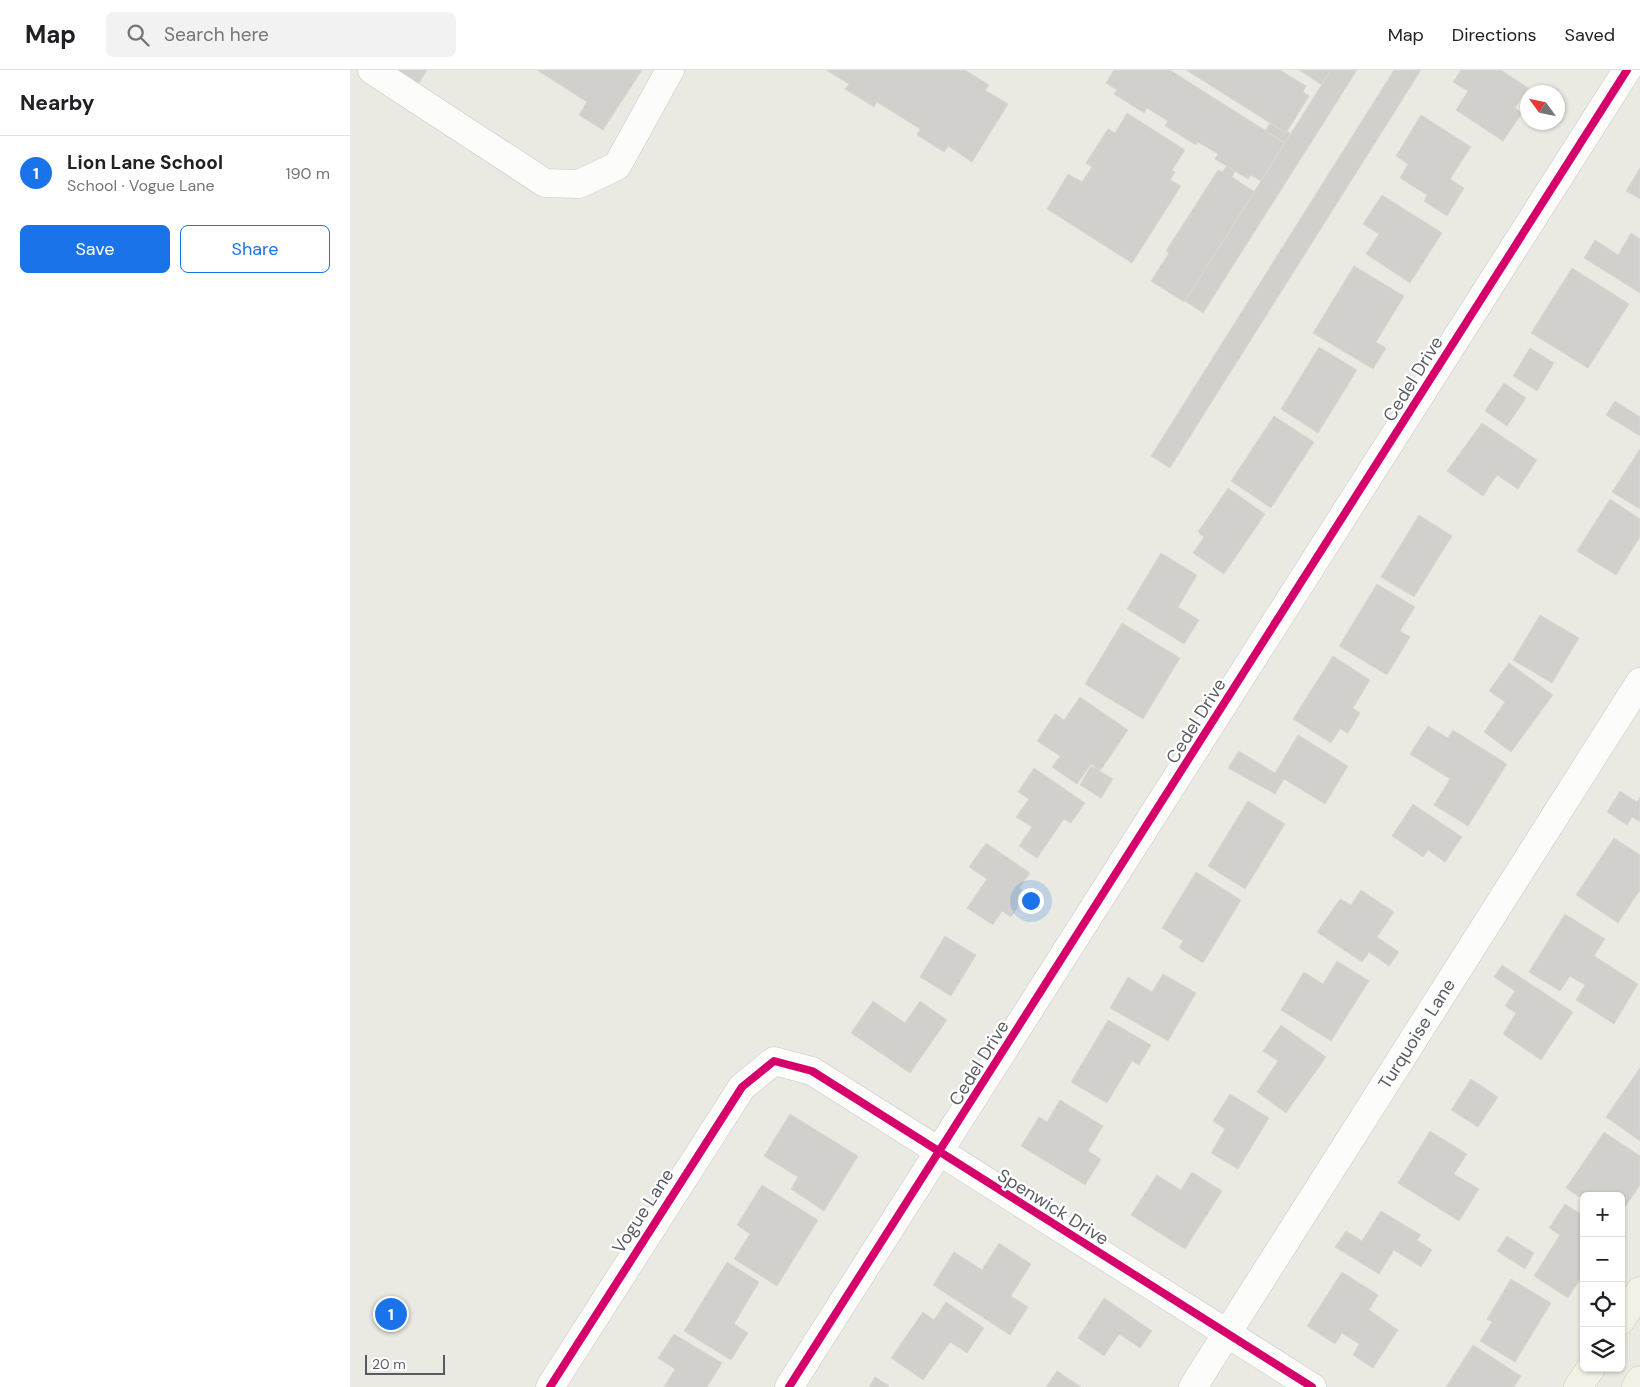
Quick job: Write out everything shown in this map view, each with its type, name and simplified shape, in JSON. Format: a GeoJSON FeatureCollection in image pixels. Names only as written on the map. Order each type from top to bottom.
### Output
{"type":"FeatureCollection","features":[{"type":"Feature","properties":{"kind":"main road"},"geometry":{"type":"LineString","coordinates":[[1625,1314],[1640,1291]]}},
{"type":"Feature","properties":{"kind":"main road"},"geometry":{"type":"LineString","coordinates":[[1636,1387],[1640,1380]]}},
{"type":"Feature","properties":{"kind":"street"},"geometry":{"type":"LineString","coordinates":[[372,70],[545,183],[578,184],[618,166],[670,70]]}},
{"type":"Feature","properties":{"kind":"street","name":"Cedel Drive"},"geometry":{"type":"LineString","coordinates":[[790,1387],[1627,70]]}},
{"type":"Feature","properties":{"kind":"street","name":"Turquoise Lane"},"geometry":{"type":"LineString","coordinates":[[1193,1387],[1640,682]]}},
{"type":"Feature","properties":{"kind":"street","name":"Spenwick Drive"},"geometry":{"type":"LineString","coordinates":[[774,1061],[812,1071],[1312,1387]]}},
{"type":"Feature","properties":{"kind":"street","name":"Vogue Lane"},"geometry":{"type":"LineString","coordinates":[[550,1387],[660,1212],[742,1087],[774,1061]]}},
{"type":"Feature","properties":{"kind":"building"},"geometry":{"type":"Polygon","coordinates":[[[398,70],[427,70],[419,83],[398,70]]]}},
{"type":"Feature","properties":{"kind":"building"},"geometry":{"type":"Polygon","coordinates":[[[537,70],[642,70],[603,130],[579,115],[587,102],[537,70]]]}},
{"type":"Feature","properties":{"kind":"building"},"geometry":{"type":"Polygon","coordinates":[[[826,70],[965,70],[989,85],[985,90],[1008,104],[972,162],[948,146],[944,152],[917,135],[920,129],[877,102],[874,107],[845,89],[849,84],[826,70]]]}},
{"type":"Feature","properties":{"kind":"building"},"geometry":{"type":"Polygon","coordinates":[[[1114,70],[1170,70],[1285,143],[1261,181],[1251,175],[1248,179],[1215,159],[1218,154],[1198,142],[1196,145],[1165,126],[1168,121],[1147,108],[1144,113],[1114,94],[1117,90],[1106,83],[1114,70]]]}},
{"type":"Feature","properties":{"kind":"building"},"geometry":{"type":"Polygon","coordinates":[[[1186,70],[1280,70],[1306,86],[1303,92],[1309,96],[1286,133],[1186,70]]]}},
{"type":"Feature","properties":{"kind":"building"},"geometry":{"type":"Polygon","coordinates":[[[1299,70],[1331,70],[1322,85],[1299,70]]]}},
{"type":"Feature","properties":{"kind":"building"},"geometry":{"type":"Polygon","coordinates":[[[1331,70],[1357,70],[1203,313],[1185,301],[1331,70]]]}},
{"type":"Feature","properties":{"kind":"building"},"geometry":{"type":"Polygon","coordinates":[[[1394,70],[1421,70],[1170,468],[1151,456],[1394,70]]]}},
{"type":"Feature","properties":{"kind":"building"},"geometry":{"type":"Polygon","coordinates":[[[1461,70],[1501,70],[1524,85],[1520,85],[1520,100],[1515,108],[1520,112],[1520,116],[1503,141],[1456,110],[1468,91],[1453,82],[1461,70]]]}},
{"type":"Feature","properties":{"kind":"building"},"geometry":{"type":"Polygon","coordinates":[[[1127,113],[1185,150],[1172,170],[1175,172],[1170,180],[1181,186],[1132,263],[1047,209],[1068,174],[1082,182],[1092,167],[1086,163],[1108,129],[1115,133],[1127,113]]]}},
{"type":"Feature","properties":{"kind":"building"},"geometry":{"type":"Polygon","coordinates":[[[1421,115],[1471,147],[1450,179],[1464,188],[1447,216],[1424,201],[1427,195],[1400,178],[1408,164],[1396,156],[1421,115]]]}},
{"type":"Feature","properties":{"kind":"building"},"geometry":{"type":"Polygon","coordinates":[[[1270,123],[1291,134],[1285,143],[1265,131],[1270,123]]]}},
{"type":"Feature","properties":{"kind":"building"},"geometry":{"type":"Polygon","coordinates":[[[1227,166],[1235,171],[1232,177],[1255,192],[1184,302],[1151,281],[1169,253],[1166,251],[1218,170],[1222,172],[1227,166]]]}},
{"type":"Feature","properties":{"kind":"building"},"geometry":{"type":"Polygon","coordinates":[[[1640,168],[1640,199],[1626,191],[1640,168]]]}},
{"type":"Feature","properties":{"kind":"building"},"geometry":{"type":"Polygon","coordinates":[[[1382,195],[1442,233],[1410,283],[1366,254],[1379,234],[1363,224],[1382,195]]]}},
{"type":"Feature","properties":{"kind":"building"},"geometry":{"type":"Polygon","coordinates":[[[1631,233],[1640,239],[1640,293],[1584,258],[1595,240],[1618,255],[1631,233]]]}},
{"type":"Feature","properties":{"kind":"building"},"geometry":{"type":"Polygon","coordinates":[[[1354,266],[1404,296],[1376,342],[1386,348],[1373,369],[1313,333],[1354,266]]]}},
{"type":"Feature","properties":{"kind":"building"},"geometry":{"type":"Polygon","coordinates":[[[1572,268],[1629,304],[1588,368],[1531,333],[1572,268]]]}},
{"type":"Feature","properties":{"kind":"building"},"geometry":{"type":"Polygon","coordinates":[[[1319,347],[1357,370],[1318,433],[1281,409],[1319,347]]]}},
{"type":"Feature","properties":{"kind":"building"},"geometry":{"type":"Polygon","coordinates":[[[1530,348],[1554,363],[1537,391],[1513,376],[1530,348]]]}},
{"type":"Feature","properties":{"kind":"building"},"geometry":{"type":"Polygon","coordinates":[[[1504,383],[1526,398],[1507,426],[1485,411],[1504,383]]]}},
{"type":"Feature","properties":{"kind":"building"},"geometry":{"type":"Polygon","coordinates":[[[1615,401],[1640,417],[1640,436],[1606,415],[1615,401]]]}},
{"type":"Feature","properties":{"kind":"building"},"geometry":{"type":"Polygon","coordinates":[[[1274,416],[1314,442],[1271,508],[1231,481],[1274,416]]]}},
{"type":"Feature","properties":{"kind":"building"},"geometry":{"type":"Polygon","coordinates":[[[1482,423],[1537,460],[1518,489],[1497,475],[1483,496],[1447,471],[1482,423]]]}},
{"type":"Feature","properties":{"kind":"building"},"geometry":{"type":"Polygon","coordinates":[[[1640,449],[1640,509],[1612,492],[1640,449]]]}},
{"type":"Feature","properties":{"kind":"building"},"geometry":{"type":"Polygon","coordinates":[[[1228,488],[1265,514],[1224,574],[1193,553],[1204,537],[1198,532],[1228,488]]]}},
{"type":"Feature","properties":{"kind":"building"},"geometry":{"type":"Polygon","coordinates":[[[1610,499],[1640,519],[1640,537],[1616,575],[1577,551],[1610,499]]]}},
{"type":"Feature","properties":{"kind":"building"},"geometry":{"type":"Polygon","coordinates":[[[1419,515],[1452,536],[1414,597],[1381,577],[1419,515]]]}},
{"type":"Feature","properties":{"kind":"building"},"geometry":{"type":"Polygon","coordinates":[[[1161,553],[1197,575],[1178,607],[1199,620],[1184,644],[1127,609],[1161,553]]]}},
{"type":"Feature","properties":{"kind":"building"},"geometry":{"type":"Polygon","coordinates":[[[1377,584],[1415,607],[1400,631],[1410,637],[1387,675],[1339,646],[1377,584]]]}},
{"type":"Feature","properties":{"kind":"building"},"geometry":{"type":"Polygon","coordinates":[[[1540,615],[1579,638],[1552,683],[1513,660],[1540,615]]]}},
{"type":"Feature","properties":{"kind":"building"},"geometry":{"type":"Polygon","coordinates":[[[1122,623],[1180,658],[1143,719],[1085,684],[1122,623]]]}},
{"type":"Feature","properties":{"kind":"building"},"geometry":{"type":"Polygon","coordinates":[[[1333,656],[1370,680],[1353,708],[1360,713],[1348,733],[1340,729],[1331,743],[1293,719],[1333,656]]]}},
{"type":"Feature","properties":{"kind":"building"},"geometry":{"type":"Polygon","coordinates":[[[1509,663],[1553,695],[1511,752],[1484,732],[1505,702],[1489,691],[1509,663]]]}},
{"type":"Feature","properties":{"kind":"building"},"geometry":{"type":"Polygon","coordinates":[[[1080,697],[1128,730],[1100,771],[1091,764],[1077,784],[1052,767],[1060,756],[1037,741],[1055,714],[1064,720],[1080,697]]]}},
{"type":"Feature","properties":{"kind":"building"},"geometry":{"type":"Polygon","coordinates":[[[1428,726],[1448,738],[1453,730],[1507,764],[1468,826],[1434,805],[1450,779],[1410,754],[1428,726]]]}},
{"type":"Feature","properties":{"kind":"building"},"geometry":{"type":"Polygon","coordinates":[[[1298,735],[1348,766],[1325,804],[1284,779],[1275,794],[1228,768],[1239,751],[1275,773],[1298,735]]]}},
{"type":"Feature","properties":{"kind":"building"},"geometry":{"type":"Polygon","coordinates":[[[1091,766],[1113,779],[1101,798],[1080,785],[1091,766]]]}},
{"type":"Feature","properties":{"kind":"building"},"geometry":{"type":"Polygon","coordinates":[[[1034,768],[1085,803],[1071,823],[1064,819],[1037,858],[1019,846],[1032,827],[1016,817],[1029,799],[1018,792],[1034,768]]]}},
{"type":"Feature","properties":{"kind":"building"},"geometry":{"type":"Polygon","coordinates":[[[1620,791],[1637,802],[1640,797],[1640,822],[1632,817],[1627,825],[1607,812],[1620,791]]]}},
{"type":"Feature","properties":{"kind":"building"},"geometry":{"type":"Polygon","coordinates":[[[1248,801],[1285,824],[1245,889],[1208,866],[1248,801]]]}},
{"type":"Feature","properties":{"kind":"building"},"geometry":{"type":"Polygon","coordinates":[[[1413,804],[1462,837],[1445,862],[1428,850],[1423,857],[1392,836],[1413,804]]]}},
{"type":"Feature","properties":{"kind":"building"},"geometry":{"type":"Polygon","coordinates":[[[1614,838],[1640,855],[1640,890],[1618,923],[1576,895],[1614,838]]]}},
{"type":"Feature","properties":{"kind":"building"},"geometry":{"type":"Polygon","coordinates":[[[986,843],[1030,873],[1019,888],[1027,894],[1011,917],[1002,911],[993,925],[967,908],[987,879],[969,867],[986,843]]]}},
{"type":"Feature","properties":{"kind":"building"},"geometry":{"type":"Polygon","coordinates":[[[1196,872],[1241,900],[1203,963],[1179,948],[1183,941],[1162,928],[1196,872]]]}},
{"type":"Feature","properties":{"kind":"building"},"geometry":{"type":"Polygon","coordinates":[[[1361,890],[1394,912],[1377,937],[1399,952],[1389,966],[1369,952],[1362,962],[1317,932],[1340,899],[1351,905],[1361,890]]]}},
{"type":"Feature","properties":{"kind":"building"},"geometry":{"type":"Polygon","coordinates":[[[1565,914],[1605,939],[1594,956],[1638,984],[1614,1024],[1576,1000],[1585,985],[1570,976],[1560,991],[1529,972],[1565,914]]]}},
{"type":"Feature","properties":{"kind":"building"},"geometry":{"type":"Polygon","coordinates":[[[945,936],[976,955],[951,996],[920,977],[945,936]]]}},
{"type":"Feature","properties":{"kind":"building"},"geometry":{"type":"Polygon","coordinates":[[[1337,961],[1369,981],[1331,1041],[1281,1010],[1304,972],[1323,984],[1337,961]]]}},
{"type":"Feature","properties":{"kind":"building"},"geometry":{"type":"Polygon","coordinates":[[[1502,965],[1573,1012],[1541,1060],[1503,1034],[1516,1013],[1505,1006],[1515,991],[1494,977],[1502,965]]]}},
{"type":"Feature","properties":{"kind":"building"},"geometry":{"type":"Polygon","coordinates":[[[1163,974],[1196,993],[1168,1041],[1110,1008],[1128,977],[1152,992],[1163,974]]]}},
{"type":"Feature","properties":{"kind":"building"},"geometry":{"type":"Polygon","coordinates":[[[873,1001],[905,1023],[920,1001],[947,1020],[910,1073],[851,1033],[873,1001]]]}},
{"type":"Feature","properties":{"kind":"building"},"geometry":{"type":"Polygon","coordinates":[[[1108,1020],[1151,1045],[1139,1065],[1132,1061],[1107,1103],[1071,1082],[1108,1020]]]}},
{"type":"Feature","properties":{"kind":"building"},"geometry":{"type":"Polygon","coordinates":[[[1281,1025],[1326,1057],[1286,1113],[1257,1092],[1278,1061],[1263,1051],[1281,1025]]]}},
{"type":"Feature","properties":{"kind":"building"},"geometry":{"type":"Polygon","coordinates":[[[1640,1068],[1640,1141],[1606,1117],[1640,1068]]]}},
{"type":"Feature","properties":{"kind":"building"},"geometry":{"type":"Polygon","coordinates":[[[1471,1079],[1498,1097],[1478,1127],[1451,1110],[1471,1079]]]}},
{"type":"Feature","properties":{"kind":"building"},"geometry":{"type":"Polygon","coordinates":[[[1230,1094],[1269,1118],[1238,1169],[1211,1153],[1225,1129],[1213,1121],[1230,1094]]]}},
{"type":"Feature","properties":{"kind":"building"},"geometry":{"type":"Polygon","coordinates":[[[1060,1100],[1103,1126],[1088,1151],[1101,1159],[1085,1185],[1021,1146],[1039,1117],[1047,1122],[1060,1100]]]}},
{"type":"Feature","properties":{"kind":"building"},"geometry":{"type":"Polygon","coordinates":[[[790,1114],[858,1156],[824,1211],[791,1189],[798,1177],[764,1156],[790,1114]]]}},
{"type":"Feature","properties":{"kind":"building"},"geometry":{"type":"Polygon","coordinates":[[[1430,1131],[1467,1154],[1454,1174],[1479,1189],[1459,1221],[1398,1183],[1430,1131]]]}},
{"type":"Feature","properties":{"kind":"building"},"geometry":{"type":"Polygon","coordinates":[[[1604,1132],[1640,1156],[1640,1185],[1625,1207],[1625,1192],[1580,1192],[1580,1197],[1566,1188],[1604,1132]]]}},
{"type":"Feature","properties":{"kind":"building"},"geometry":{"type":"Polygon","coordinates":[[[1192,1172],[1222,1191],[1185,1249],[1131,1215],[1157,1175],[1181,1190],[1192,1172]]]}},
{"type":"Feature","properties":{"kind":"building"},"geometry":{"type":"Polygon","coordinates":[[[762,1185],[818,1220],[777,1286],[734,1259],[750,1234],[737,1225],[762,1185]]]}},
{"type":"Feature","properties":{"kind":"building"},"geometry":{"type":"Polygon","coordinates":[[[1565,1204],[1580,1213],[1580,1279],[1568,1298],[1534,1276],[1560,1235],[1549,1228],[1565,1204]]]}},
{"type":"Feature","properties":{"kind":"building"},"geometry":{"type":"Polygon","coordinates":[[[1381,1211],[1421,1235],[1417,1240],[1432,1250],[1421,1267],[1394,1250],[1379,1274],[1335,1247],[1346,1231],[1362,1241],[1381,1211]]]}},
{"type":"Feature","properties":{"kind":"building"},"geometry":{"type":"Polygon","coordinates":[[[1507,1236],[1534,1253],[1525,1269],[1497,1251],[1507,1236]]]}},
{"type":"Feature","properties":{"kind":"building"},"geometry":{"type":"Polygon","coordinates":[[[999,1243],[1031,1264],[1011,1296],[1028,1307],[1010,1335],[933,1285],[954,1252],[982,1270],[999,1243]]]}},
{"type":"Feature","properties":{"kind":"building"},"geometry":{"type":"Polygon","coordinates":[[[727,1262],[759,1282],[734,1324],[748,1333],[731,1360],[684,1331],[727,1262]]]}},
{"type":"Feature","properties":{"kind":"building"},"geometry":{"type":"Polygon","coordinates":[[[1342,1272],[1378,1295],[1369,1310],[1398,1330],[1373,1368],[1353,1355],[1359,1344],[1342,1333],[1335,1344],[1307,1326],[1342,1272]]]}},
{"type":"Feature","properties":{"kind":"building"},"geometry":{"type":"Polygon","coordinates":[[[1511,1279],[1551,1303],[1515,1362],[1480,1341],[1492,1322],[1487,1319],[1511,1279]]]}},
{"type":"Feature","properties":{"kind":"building"},"geometry":{"type":"Polygon","coordinates":[[[1104,1298],[1152,1331],[1140,1348],[1119,1334],[1104,1356],[1078,1338],[1104,1298]]]}},
{"type":"Feature","properties":{"kind":"building"},"geometry":{"type":"Polygon","coordinates":[[[946,1302],[984,1328],[967,1353],[950,1342],[923,1380],[891,1358],[923,1312],[934,1320],[946,1302]]]}},
{"type":"Feature","properties":{"kind":"building"},"geometry":{"type":"Polygon","coordinates":[[[674,1334],[722,1363],[707,1387],[664,1387],[675,1369],[658,1358],[674,1334]]]}},
{"type":"Feature","properties":{"kind":"building"},"geometry":{"type":"Polygon","coordinates":[[[1473,1345],[1521,1376],[1514,1387],[1446,1387],[1473,1345]]]}},
{"type":"Feature","properties":{"kind":"building"},"geometry":{"type":"Polygon","coordinates":[[[1057,1371],[1081,1387],[1046,1387],[1057,1371]]]}},
{"type":"Feature","properties":{"kind":"building"},"geometry":{"type":"Polygon","coordinates":[[[875,1377],[889,1386],[869,1387],[875,1377]]]}},
{"type":"Feature","properties":{"kind":"cycle path"},"geometry":{"type":"LineString","coordinates":[[789,1387],[1627,70]]}},
{"type":"Feature","properties":{"kind":"cycle path"},"geometry":{"type":"LineString","coordinates":[[550,1387],[742,1087],[774,1061],[812,1071],[1312,1387]]}},
{"type":"Feature","properties":{"kind":"place","name":"Lion Lane School"},"geometry":{"type":"Point","coordinates":[391,1314]}}]}
